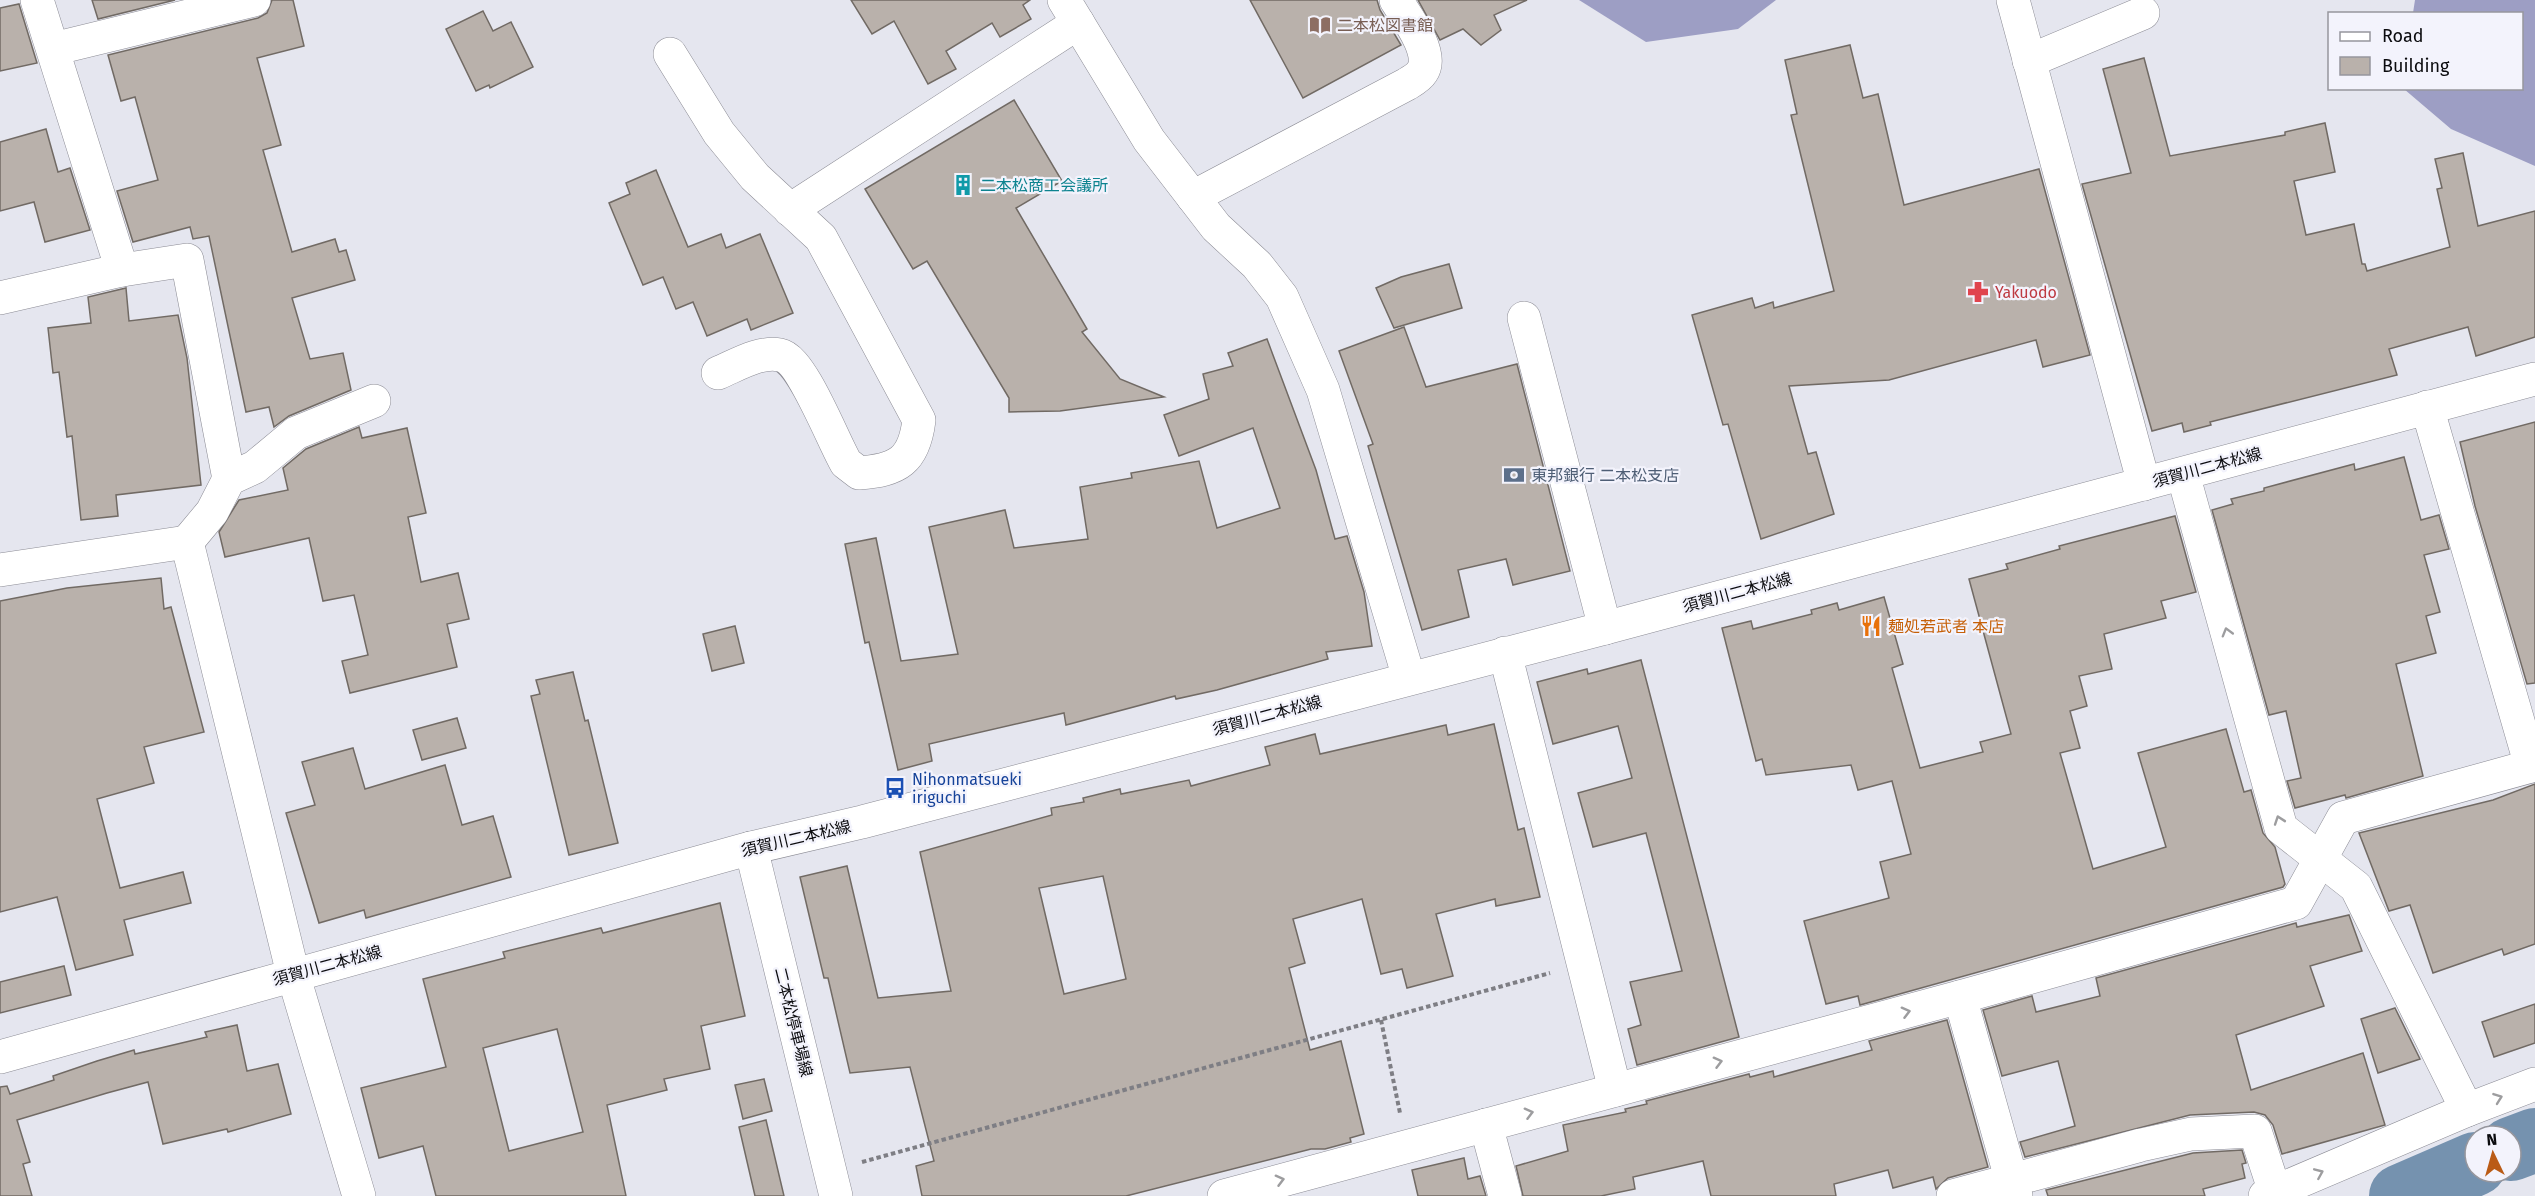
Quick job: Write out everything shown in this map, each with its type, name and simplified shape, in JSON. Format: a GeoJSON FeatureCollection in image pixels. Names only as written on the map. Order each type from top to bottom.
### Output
{"type":"FeatureCollection","features":[{"type":"Feature","properties":{"kind":"street"},"geometry":{"type":"LineString","coordinates":[[37,0],[122,270]]}},
{"type":"Feature","properties":{"kind":"street"},"geometry":{"type":"LineString","coordinates":[[53,49],[254,0]]}},
{"type":"Feature","properties":{"kind":"street"},"geometry":{"type":"LineString","coordinates":[[1193,197],[1407,84],[1422,72],[1425,62],[1421,41],[1396,0]]}},
{"type":"Feature","properties":{"kind":"street"},"geometry":{"type":"LineString","coordinates":[[2013,0],[2144,484]]}},
{"type":"Feature","properties":{"kind":"street"},"geometry":{"type":"LineString","coordinates":[[790,210],[1071,11],[1149,140],[1216,227],[1257,265],[1282,297],[1323,390],[1409,678]]}},
{"type":"Feature","properties":{"kind":"street"},"geometry":{"type":"LineString","coordinates":[[2029,61],[2143,13]]}},
{"type":"Feature","properties":{"kind":"street"},"geometry":{"type":"LineString","coordinates":[[670,54],[719,133],[755,177],[821,238],[919,420],[916,440],[906,459],[885,471],[859,474],[846,463],[797,367],[781,355],[761,355],[718,373]]}},
{"type":"Feature","properties":{"kind":"street"},"geometry":{"type":"LineString","coordinates":[[0,298],[122,270],[187,260],[229,479]]}},
{"type":"Feature","properties":{"kind":"street"},"geometry":{"type":"LineString","coordinates":[[1524,318],[1605,628]]}},
{"type":"Feature","properties":{"kind":"street","name":"須賀川二本松線"},"geometry":{"type":"LineString","coordinates":[[0,1057],[752,848],[862,822],[1605,628],[2535,379]]}},
{"type":"Feature","properties":{"kind":"street"},"geometry":{"type":"LineString","coordinates":[[0,570],[187,542],[212,512],[229,479],[255,467],[296,433],[374,401]]}},
{"type":"Feature","properties":{"kind":"street"},"geometry":{"type":"LineString","coordinates":[[1224,1196],[1960,997],[2296,903],[2343,818],[2533,765],[2427,407]]}},
{"type":"Feature","properties":{"kind":"street"},"geometry":{"type":"LineString","coordinates":[[2183,474],[2281,828],[2356,887],[2467,1110]]}},
{"type":"Feature","properties":{"kind":"street"},"geometry":{"type":"LineString","coordinates":[[187,542],[293,974],[359,1196]]}},
{"type":"Feature","properties":{"kind":"street"},"geometry":{"type":"LineString","coordinates":[[1505,653],[1615,1090]]}},
{"type":"Feature","properties":{"kind":"street","name":"二本松停車場線"},"geometry":{"type":"LineString","coordinates":[[752,848],[833,1183]]}},
{"type":"Feature","properties":{"kind":"street"},"geometry":{"type":"LineString","coordinates":[[1960,997],[2013,1188]]}},
{"type":"Feature","properties":{"kind":"street"},"geometry":{"type":"LineString","coordinates":[[1953,1196],[2013,1188],[2141,1145],[2191,1134],[2255,1131],[2270,1194],[2467,1110],[2535,1084]]}},
{"type":"Feature","properties":{"kind":"street"},"geometry":{"type":"LineString","coordinates":[[1486,1125],[1505,1196]]}},
{"type":"Feature","properties":{"kind":"path"},"geometry":{"type":"LineString","coordinates":[[833,1183],[1381,1020],[1582,964]]}},
{"type":"Feature","properties":{"kind":"path"},"geometry":{"type":"LineString","coordinates":[[1381,1020],[1407,1146]]}},
{"type":"Feature","properties":{"kind":"shaded area"},"geometry":{"type":"Polygon","coordinates":[[[1579,0],[1776,0],[1738,29],[1646,42],[1579,0]]]}},
{"type":"Feature","properties":{"kind":"shaded area"},"geometry":{"type":"Polygon","coordinates":[[[2415,0],[2535,0],[2535,166],[2451,129],[2405,90],[2523,90],[2523,12],[2413,12],[2415,0]]]}},
{"type":"Feature","properties":{"kind":"building"},"geometry":{"type":"Polygon","coordinates":[[[92,0],[175,0],[98,19],[92,0]]]}},
{"type":"Feature","properties":{"kind":"building"},"geometry":{"type":"Polygon","coordinates":[[[272,0],[293,0],[304,46],[257,58],[281,145],[263,150],[292,252],[335,239],[339,252],[346,250],[355,280],[292,298],[310,359],[343,353],[351,390],[289,416],[274,427],[269,407],[246,412],[209,236],[193,239],[190,227],[133,242],[117,191],[158,180],[135,97],[121,101],[108,55],[258,18],[267,13],[272,0]]]}},
{"type":"Feature","properties":{"kind":"building"},"geometry":{"type":"Polygon","coordinates":[[[851,0],[1030,0],[1023,5],[1031,19],[1000,37],[992,23],[946,51],[956,69],[928,84],[894,21],[872,34],[851,0]]]}},
{"type":"Feature","properties":{"kind":"building","name":"二本松図書館"},"geometry":{"type":"Polygon","coordinates":[[[1250,0],[1377,0],[1380,10],[1401,45],[1303,98],[1250,0]]]}},
{"type":"Feature","properties":{"kind":"building"},"geometry":{"type":"Polygon","coordinates":[[[1418,0],[1527,0],[1494,15],[1501,30],[1481,45],[1463,29],[1440,40],[1418,0]]]}},
{"type":"Feature","properties":{"kind":"building"},"geometry":{"type":"Polygon","coordinates":[[[19,4],[37,63],[0,71],[0,8],[19,4]]]}},
{"type":"Feature","properties":{"kind":"building"},"geometry":{"type":"Polygon","coordinates":[[[483,11],[493,31],[511,22],[533,67],[490,88],[489,85],[476,91],[446,29],[483,11]]]}},
{"type":"Feature","properties":{"kind":"building"},"geometry":{"type":"Polygon","coordinates":[[[1850,45],[1863,98],[1878,94],[1904,205],[2039,169],[2090,355],[2043,367],[2036,340],[1889,380],[1789,386],[1808,454],[1816,452],[1834,514],[1761,539],[1728,424],[1723,425],[1692,315],[1752,298],[1755,308],[1773,302],[1774,308],[1834,291],[1791,115],[1797,114],[1785,60],[1850,45]]]}},
{"type":"Feature","properties":{"kind":"building"},"geometry":{"type":"Polygon","coordinates":[[[2144,58],[2170,156],[2285,135],[2285,132],[2325,123],[2335,172],[2294,181],[2306,235],[2354,224],[2362,264],[2365,264],[2367,271],[2450,247],[2437,189],[2442,188],[2435,159],[2463,153],[2478,226],[2535,211],[2535,337],[2476,356],[2468,327],[2389,349],[2397,375],[2210,422],[2211,425],[2184,432],[2182,423],[2152,431],[2082,184],[2131,173],[2103,69],[2144,58]]]}},
{"type":"Feature","properties":{"kind":"building"},"geometry":{"type":"Polygon","coordinates":[[[1014,100],[1062,181],[1016,208],[1087,329],[1082,332],[1120,379],[1164,397],[1060,411],[1009,412],[1009,398],[927,261],[913,269],[865,189],[1014,100]]]}},
{"type":"Feature","properties":{"kind":"building"},"geometry":{"type":"Polygon","coordinates":[[[46,129],[58,172],[70,168],[90,230],[45,242],[34,202],[0,211],[0,142],[46,129]]]}},
{"type":"Feature","properties":{"kind":"building"},"geometry":{"type":"Polygon","coordinates":[[[656,170],[688,247],[721,234],[726,248],[760,234],[793,313],[751,330],[747,319],[707,336],[693,302],[676,309],[663,277],[643,285],[609,203],[630,194],[626,183],[656,170]]]}},
{"type":"Feature","properties":{"kind":"building"},"geometry":{"type":"Polygon","coordinates":[[[1449,264],[1462,308],[1394,328],[1376,288],[1401,277],[1449,264]]]}},
{"type":"Feature","properties":{"kind":"building"},"geometry":{"type":"Polygon","coordinates":[[[126,288],[129,321],[178,315],[187,358],[201,485],[116,495],[118,516],[81,520],[72,436],[67,437],[59,372],[53,373],[48,328],[91,323],[88,297],[126,288]]]}},
{"type":"Feature","properties":{"kind":"building"},"geometry":{"type":"Polygon","coordinates":[[[1404,327],[1426,387],[1517,364],[1570,571],[1513,585],[1506,559],[1458,570],[1469,617],[1422,630],[1368,446],[1373,444],[1339,351],[1404,327]]]}},
{"type":"Feature","properties":{"kind":"building"},"geometry":{"type":"Polygon","coordinates":[[[1267,339],[1316,470],[1335,539],[1347,536],[1364,592],[1372,646],[1326,652],[1328,659],[1217,690],[1176,699],[1175,696],[1066,725],[1064,713],[929,744],[932,761],[898,770],[869,642],[865,643],[845,544],[876,538],[901,661],[958,654],[929,527],[1005,510],[1014,548],[1088,539],[1080,487],[1132,478],[1131,473],[1199,461],[1217,528],[1280,508],[1253,428],[1179,456],[1164,415],[1209,399],[1203,374],[1233,366],[1228,353],[1267,339]]]}},
{"type":"Feature","properties":{"kind":"building"},"geometry":{"type":"Polygon","coordinates":[[[2535,422],[2535,683],[2527,684],[2475,506],[2460,442],[2535,422]]]}},
{"type":"Feature","properties":{"kind":"building"},"geometry":{"type":"Polygon","coordinates":[[[359,427],[362,438],[407,428],[426,513],[408,517],[421,582],[458,573],[469,619],[447,624],[457,667],[350,693],[342,661],[368,655],[354,595],[323,601],[309,538],[225,557],[219,532],[239,500],[288,490],[283,468],[306,449],[359,427]]]}},
{"type":"Feature","properties":{"kind":"building"},"geometry":{"type":"Polygon","coordinates":[[[2404,457],[2421,520],[2439,515],[2449,549],[2424,555],[2440,612],[2426,616],[2436,653],[2396,664],[2423,776],[2346,798],[2345,795],[2295,808],[2287,781],[2301,778],[2286,711],[2269,715],[2212,510],[2233,504],[2231,499],[2264,491],[2264,488],[2354,464],[2355,470],[2404,457]]]}},
{"type":"Feature","properties":{"kind":"building"},"geometry":{"type":"Polygon","coordinates":[[[2175,516],[2196,592],[2161,601],[2166,618],[2104,634],[2112,669],[2079,676],[2087,706],[2070,711],[2080,748],[2060,753],[2093,869],[2166,847],[2138,753],[2226,729],[2244,792],[2251,790],[2263,833],[2275,847],[2285,884],[2283,887],[1860,1005],[1858,996],[1826,1004],[1804,921],[1889,898],[1880,862],[1911,854],[1892,781],[1858,790],[1851,765],[1766,775],[1762,759],[1756,761],[1722,628],[1751,621],[1753,629],[1812,614],[1811,610],[1837,603],[1839,610],[1884,597],[1903,664],[1892,668],[1920,768],[1983,752],[1980,742],[2011,734],[1969,579],[2008,569],[2006,564],[2060,549],[2059,546],[2175,516]]]}},
{"type":"Feature","properties":{"kind":"building"},"geometry":{"type":"Polygon","coordinates":[[[161,578],[164,609],[171,607],[204,732],[144,747],[154,783],[97,799],[120,888],[183,872],[191,903],[124,920],[133,955],[76,970],[57,897],[0,912],[0,601],[67,588],[161,578]]]}},
{"type":"Feature","properties":{"kind":"building"},"geometry":{"type":"Polygon","coordinates":[[[735,626],[744,663],[712,671],[703,634],[735,626]]]}},
{"type":"Feature","properties":{"kind":"building"},"geometry":{"type":"Polygon","coordinates":[[[1641,660],[1739,1037],[1637,1065],[1628,1029],[1641,1025],[1630,982],[1682,971],[1646,833],[1593,847],[1578,793],[1632,778],[1618,726],[1553,744],[1537,682],[1587,669],[1588,674],[1641,660]]]}},
{"type":"Feature","properties":{"kind":"building"},"geometry":{"type":"Polygon","coordinates":[[[573,672],[585,721],[588,720],[618,843],[569,855],[531,696],[540,694],[536,680],[573,672]]]}},
{"type":"Feature","properties":{"kind":"building"},"geometry":{"type":"Polygon","coordinates":[[[457,718],[466,748],[422,760],[413,730],[457,718]]]}},
{"type":"Feature","properties":{"kind":"building"},"geometry":{"type":"Polygon","coordinates":[[[1494,724],[1518,830],[1524,828],[1540,897],[1496,906],[1495,899],[1436,914],[1453,976],[1407,988],[1402,969],[1381,974],[1362,899],[1293,919],[1305,963],[1289,968],[1310,1050],[1341,1041],[1364,1134],[1350,1138],[1351,1142],[1325,1149],[1311,1149],[1126,1196],[922,1196],[916,1166],[934,1161],[910,1067],[850,1073],[828,978],[824,978],[800,877],[847,866],[878,998],[951,991],[920,852],[1052,815],[1051,808],[1084,802],[1083,798],[1120,789],[1121,794],[1189,780],[1191,786],[1270,765],[1265,747],[1315,734],[1320,754],[1446,725],[1448,735],[1494,724]],[[1103,876],[1039,888],[1064,994],[1126,979],[1103,876]]]}},
{"type":"Feature","properties":{"kind":"building"},"geometry":{"type":"Polygon","coordinates":[[[353,748],[365,789],[445,765],[462,825],[493,816],[511,877],[366,918],[364,910],[319,923],[286,813],[315,805],[302,762],[353,748]]]}},
{"type":"Feature","properties":{"kind":"building"},"geometry":{"type":"Polygon","coordinates":[[[2535,784],[2535,944],[2504,955],[2502,949],[2433,973],[2410,905],[2389,911],[2359,833],[2493,800],[2535,784]]]}},
{"type":"Feature","properties":{"kind":"building"},"geometry":{"type":"Polygon","coordinates":[[[720,903],[745,1016],[701,1026],[710,1069],[664,1079],[667,1090],[607,1105],[626,1196],[436,1196],[423,1146],[379,1158],[361,1088],[446,1067],[423,979],[505,958],[503,952],[601,928],[603,933],[720,903]],[[557,1029],[483,1048],[509,1151],[583,1132],[557,1029]]]}},
{"type":"Feature","properties":{"kind":"building"},"geometry":{"type":"Polygon","coordinates":[[[2349,915],[2362,951],[2310,966],[2324,1006],[2236,1035],[2251,1090],[2363,1053],[2385,1125],[2282,1154],[2273,1125],[2265,1115],[2254,1112],[2190,1115],[2025,1157],[2020,1142],[2075,1126],[2058,1061],[2002,1076],[1983,1010],[2032,996],[2036,1012],[2100,996],[2096,978],[2296,923],[2297,927],[2349,915]]]}},
{"type":"Feature","properties":{"kind":"building"},"geometry":{"type":"Polygon","coordinates":[[[64,966],[71,995],[0,1013],[0,982],[64,966]]]}},
{"type":"Feature","properties":{"kind":"building"},"geometry":{"type":"Polygon","coordinates":[[[2535,1004],[2535,1043],[2494,1057],[2482,1022],[2535,1004]]]}},
{"type":"Feature","properties":{"kind":"building"},"geometry":{"type":"Polygon","coordinates":[[[2395,1008],[2420,1059],[2378,1073],[2361,1019],[2395,1008]]]}},
{"type":"Feature","properties":{"kind":"building"},"geometry":{"type":"Polygon","coordinates":[[[1947,1020],[1988,1167],[1948,1178],[1936,1189],[1933,1177],[1893,1188],[1888,1170],[1834,1184],[1836,1196],[1711,1196],[1703,1161],[1633,1177],[1635,1189],[1601,1196],[1523,1196],[1516,1166],[1568,1151],[1563,1125],[1626,1112],[1625,1109],[1647,1104],[1646,1101],[1749,1074],[1750,1077],[1773,1071],[1774,1077],[1872,1050],[1869,1041],[1947,1020]]]}},
{"type":"Feature","properties":{"kind":"building"},"geometry":{"type":"Polygon","coordinates":[[[237,1025],[247,1071],[278,1064],[291,1114],[228,1132],[227,1129],[163,1144],[148,1082],[107,1093],[17,1120],[30,1162],[23,1164],[32,1196],[0,1196],[0,1087],[7,1086],[10,1094],[54,1080],[53,1076],[97,1061],[134,1050],[135,1054],[207,1037],[205,1032],[237,1025]]]}},
{"type":"Feature","properties":{"kind":"building"},"geometry":{"type":"Polygon","coordinates":[[[764,1079],[772,1111],[743,1119],[735,1085],[764,1079]]]}},
{"type":"Feature","properties":{"kind":"building"},"geometry":{"type":"Polygon","coordinates":[[[766,1120],[784,1196],[755,1196],[739,1127],[766,1120]]]}},
{"type":"Feature","properties":{"kind":"building"},"geometry":{"type":"Polygon","coordinates":[[[2242,1150],[2246,1163],[2242,1164],[2245,1178],[2203,1189],[2205,1196],[2048,1196],[2046,1190],[2193,1153],[2242,1150]]]}},
{"type":"Feature","properties":{"kind":"building"},"geometry":{"type":"Polygon","coordinates":[[[1464,1158],[1468,1179],[1480,1176],[1486,1196],[1418,1196],[1412,1170],[1464,1158]]]}},
{"type":"Feature","properties":{"kind":"waterway"},"geometry":{"type":"LineString","coordinates":[[2523,1144],[2535,1140]]}},
{"type":"Feature","properties":{"kind":"waterway"},"geometry":{"type":"LineString","coordinates":[[2401,1196],[2463,1169]]}},
{"type":"Feature","properties":{"kind":"place","name":"二本松図書館"},"geometry":{"type":"Point","coordinates":[1320,25]}},
{"type":"Feature","properties":{"kind":"place","name":"二本松商工会議所"},"geometry":{"type":"Point","coordinates":[963,185]}},
{"type":"Feature","properties":{"kind":"place","name":"Yakuodo"},"geometry":{"type":"Point","coordinates":[1978,292]}},
{"type":"Feature","properties":{"kind":"place","name":"東邦銀行 二本松支店"},"geometry":{"type":"Point","coordinates":[1514,475]}},
{"type":"Feature","properties":{"kind":"place","name":"麺処若武者 本店"},"geometry":{"type":"Point","coordinates":[1871,626]}},
{"type":"Feature","properties":{"kind":"place","name":"Nihonmatsueki iriguchi"},"geometry":{"type":"Point","coordinates":[895,788]}}]}
